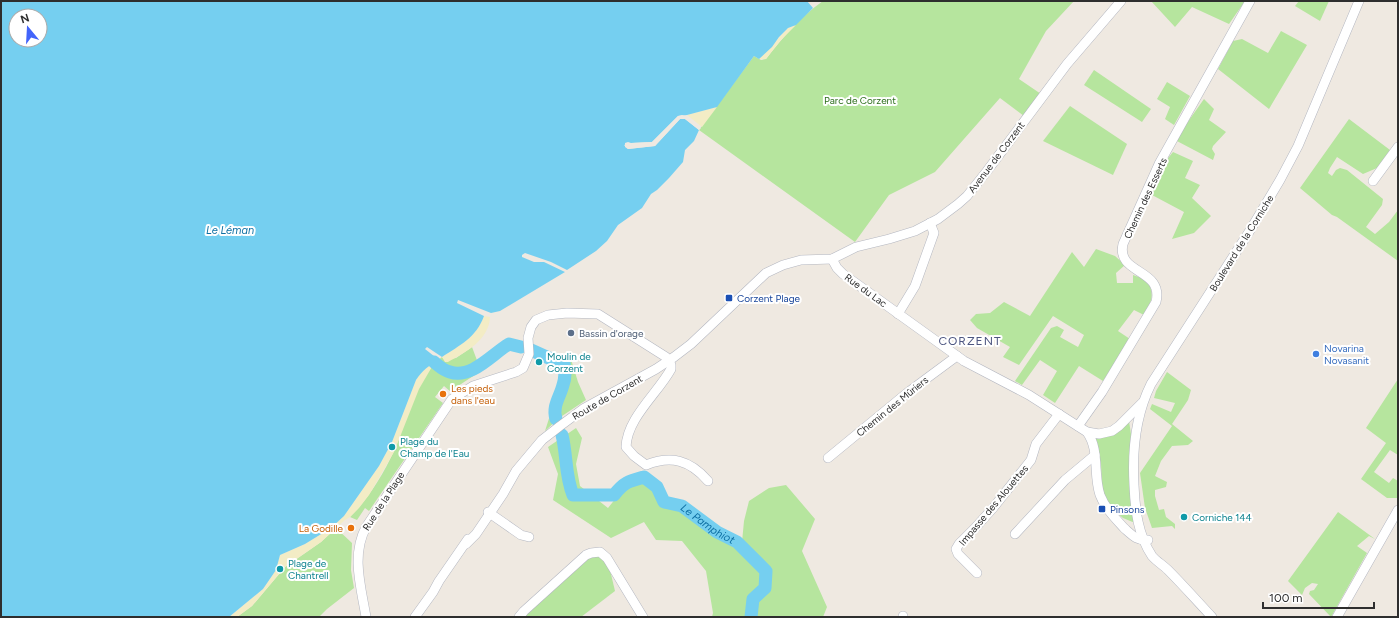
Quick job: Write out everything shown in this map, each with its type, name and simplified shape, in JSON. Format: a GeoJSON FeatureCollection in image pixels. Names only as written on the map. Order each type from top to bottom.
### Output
{"type":"FeatureCollection","features":[{"type":"Feature","properties":{"kind":"street","name":"Avenue de Corzent"},"geometry":{"type":"LineString","coordinates":[[832,259],[856,247],[915,231],[949,212],[967,196],[1014,136],[1035,105],[1067,64],[1120,1]]}},
{"type":"Feature","properties":{"kind":"street","name":"Chemin des Esserts"},"geometry":{"type":"LineString","coordinates":[[1078,426],[1102,392],[1156,302],[1158,295],[1152,279],[1126,262],[1123,254],[1123,244],[1159,164],[1250,1]]}},
{"type":"Feature","properties":{"kind":"street","name":"Boulevard de la Corniche"},"geometry":{"type":"LineString","coordinates":[[1212,617],[1153,557],[1136,511],[1134,484],[1134,440],[1137,423],[1143,402],[1151,384],[1249,232],[1285,171],[1298,146],[1359,1]]}},
{"type":"Feature","properties":{"kind":"street"},"geometry":{"type":"LineString","coordinates":[[1373,181],[1398,147]]}},
{"type":"Feature","properties":{"kind":"street"},"geometry":{"type":"LineString","coordinates":[[898,314],[916,283],[934,233],[930,223]]}},
{"type":"Feature","properties":{"kind":"street","name":"Rue du Lac"},"geometry":{"type":"LineString","coordinates":[[832,259],[840,271],[957,356],[984,373],[1029,395],[1087,432]]}},
{"type":"Feature","properties":{"kind":"street"},"geometry":{"type":"LineString","coordinates":[[708,481],[699,470],[681,461],[658,460],[646,465],[629,452],[626,447],[626,440],[636,418],[646,401],[671,369],[672,366],[669,361],[690,344],[766,273],[782,265],[801,260],[832,259]]}},
{"type":"Feature","properties":{"kind":"street","name":"Rue de la Plage"},"geometry":{"type":"LineString","coordinates":[[366,617],[358,562],[358,546],[366,527],[449,402],[468,389],[521,369],[526,362],[529,351],[529,332],[532,325],[539,318],[559,314],[598,314],[662,354],[669,361]]}},
{"type":"Feature","properties":{"kind":"street","name":"Chemin des Mûriers"},"geometry":{"type":"LineString","coordinates":[[828,458],[907,393],[957,356]]}},
{"type":"Feature","properties":{"kind":"street","name":"Route de Corzent"},"geometry":{"type":"LineString","coordinates":[[415,617],[466,544],[478,522],[489,513],[492,502],[504,483],[542,440],[571,417],[669,361]]}},
{"type":"Feature","properties":{"kind":"street"},"geometry":{"type":"LineString","coordinates":[[1087,432],[1099,434],[1112,431],[1143,402]]}},
{"type":"Feature","properties":{"kind":"street","name":"Impasse des Alouettes"},"geometry":{"type":"LineString","coordinates":[[977,573],[958,554],[956,549],[993,508],[1031,460],[1036,444],[1059,414]]}},
{"type":"Feature","properties":{"kind":"street"},"geometry":{"type":"LineString","coordinates":[[1087,432],[1091,438],[1095,455],[1100,496],[1113,516],[1136,539],[1145,536]]}},
{"type":"Feature","properties":{"kind":"street"},"geometry":{"type":"LineString","coordinates":[[1015,534],[1065,480],[1095,455]]}},
{"type":"Feature","properties":{"kind":"street"},"geometry":{"type":"LineString","coordinates":[[1338,617],[1398,510]]}},
{"type":"Feature","properties":{"kind":"street"},"geometry":{"type":"LineString","coordinates":[[489,513],[521,535],[529,536]]}},
{"type":"Feature","properties":{"kind":"street"},"geometry":{"type":"LineString","coordinates":[[519,617],[586,555],[600,552],[607,558],[643,617]]}},
{"type":"Feature","properties":{"kind":"street","name":"Route de Corzent"},"geometry":{"type":"LineString","coordinates":[[420,617],[450,573],[457,557]]}},
{"type":"Feature","properties":{"kind":"green space","name":"Parc de Corzent"},"geometry":{"type":"Polygon","coordinates":[[[823,1],[1074,1],[1046,31],[1019,79],[1041,94],[1024,116],[1000,98],[935,172],[889,195],[855,242],[699,130],[754,56],[761,60],[766,59],[792,28],[807,13],[823,1]]]}},
{"type":"Feature","properties":{"kind":"green space"},"geometry":{"type":"Polygon","coordinates":[[[1151,1],[1245,1],[1229,24],[1192,7],[1175,27],[1151,1]]]}},
{"type":"Feature","properties":{"kind":"green space"},"geometry":{"type":"Polygon","coordinates":[[[1299,1],[1329,1],[1320,21],[1295,6],[1299,1]]]}},
{"type":"Feature","properties":{"kind":"green space"},"geometry":{"type":"Polygon","coordinates":[[[1281,31],[1307,45],[1269,109],[1218,69],[1233,41],[1242,39],[1268,53],[1281,31]]]}},
{"type":"Feature","properties":{"kind":"green space"},"geometry":{"type":"Polygon","coordinates":[[[1094,70],[1151,109],[1142,122],[1084,85],[1094,70]]]}},
{"type":"Feature","properties":{"kind":"green space"},"geometry":{"type":"Polygon","coordinates":[[[1167,82],[1190,96],[1174,125],[1165,119],[1170,107],[1157,99],[1167,82]]]}},
{"type":"Feature","properties":{"kind":"green space"},"geometry":{"type":"Polygon","coordinates":[[[1204,99],[1214,109],[1209,120],[1226,132],[1213,146],[1212,149],[1215,154],[1213,160],[1175,140],[1204,99]]]}},
{"type":"Feature","properties":{"kind":"green space"},"geometry":{"type":"Polygon","coordinates":[[[1070,106],[1127,144],[1113,175],[1043,141],[1070,106]]]}},
{"type":"Feature","properties":{"kind":"green space"},"geometry":{"type":"Polygon","coordinates":[[[1349,119],[1390,150],[1377,168],[1363,174],[1337,157],[1328,173],[1332,176],[1336,170],[1340,168],[1347,170],[1383,199],[1382,205],[1366,227],[1375,234],[1389,222],[1398,210],[1398,261],[1337,217],[1332,215],[1300,188],[1349,119]]]}},
{"type":"Feature","properties":{"kind":"green space"},"geometry":{"type":"Polygon","coordinates":[[[1173,152],[1193,161],[1185,178],[1200,185],[1192,198],[1211,216],[1194,233],[1172,239],[1184,212],[1152,195],[1161,167],[1173,152]]]}},
{"type":"Feature","properties":{"kind":"green space"},"geometry":{"type":"Polygon","coordinates":[[[1096,249],[1115,256],[1125,265],[1116,273],[1117,283],[1133,283],[1133,275],[1147,280],[1152,294],[1151,302],[1144,315],[1134,310],[1118,331],[1130,339],[1103,381],[1079,366],[1055,403],[1043,395],[1057,371],[1040,360],[1022,385],[1015,381],[1051,328],[1057,326],[1064,330],[1060,337],[1078,347],[1084,335],[1053,316],[1019,365],[1003,357],[1010,347],[977,328],[970,320],[976,314],[990,313],[1004,302],[1030,316],[1072,252],[1084,267],[1096,249]]]}},
{"type":"Feature","properties":{"kind":"green space"},"geometry":{"type":"Polygon","coordinates":[[[530,346],[560,358],[570,356],[578,382],[586,400],[559,418],[545,431],[559,387],[561,369],[530,354],[530,346]]]}},
{"type":"Feature","properties":{"kind":"green space"},"geometry":{"type":"Polygon","coordinates":[[[472,347],[481,371],[451,392],[444,386],[435,397],[443,403],[369,511],[365,508],[357,520],[350,517],[369,495],[385,469],[394,451],[419,388],[433,365],[442,357],[444,359],[456,358],[472,347]]]}},
{"type":"Feature","properties":{"kind":"green space"},"geometry":{"type":"Polygon","coordinates":[[[1167,372],[1191,390],[1188,400],[1172,424],[1193,441],[1188,445],[1172,446],[1161,461],[1155,476],[1167,482],[1166,487],[1155,490],[1155,496],[1159,510],[1164,509],[1166,517],[1175,524],[1175,529],[1172,526],[1152,528],[1145,508],[1140,473],[1172,426],[1150,409],[1152,404],[1171,412],[1175,403],[1154,398],[1156,391],[1167,372]]]}},
{"type":"Feature","properties":{"kind":"green space"},"geometry":{"type":"Polygon","coordinates":[[[1398,379],[1398,455],[1390,450],[1374,472],[1389,483],[1393,478],[1398,481],[1397,498],[1387,498],[1361,479],[1386,443],[1366,428],[1398,379]]]}},
{"type":"Feature","properties":{"kind":"green space"},"geometry":{"type":"Polygon","coordinates":[[[1129,421],[1131,434],[1129,470],[1135,523],[1123,518],[1109,506],[1102,489],[1101,464],[1095,437],[1129,421]]]}},
{"type":"Feature","properties":{"kind":"green space"},"geometry":{"type":"Polygon","coordinates":[[[576,428],[582,438],[576,464],[580,486],[608,508],[624,488],[644,481],[654,489],[742,542],[744,521],[749,501],[769,488],[786,485],[815,519],[802,551],[827,607],[823,617],[712,617],[713,613],[706,571],[682,541],[656,540],[644,522],[611,538],[553,500],[558,474],[548,447],[576,428]]]}},
{"type":"Feature","properties":{"kind":"green space"},"geometry":{"type":"Polygon","coordinates":[[[1338,512],[1375,539],[1369,536],[1357,546],[1367,553],[1331,617],[1309,594],[1310,591],[1314,590],[1318,584],[1312,583],[1305,588],[1302,595],[1288,581],[1338,512]]]}},
{"type":"Feature","properties":{"kind":"green space"},"geometry":{"type":"Polygon","coordinates":[[[336,528],[352,543],[351,570],[354,588],[319,617],[237,617],[252,606],[285,567],[321,542],[336,528]]]}},
{"type":"Feature","properties":{"kind":"green space"},"geometry":{"type":"Polygon","coordinates":[[[594,555],[601,556],[610,570],[615,591],[581,617],[524,617],[587,559],[594,555]]]}},
{"type":"Feature","properties":{"kind":"sand"},"geometry":{"type":"Polygon","coordinates":[[[796,25],[781,40],[766,59],[759,59],[788,28],[796,25]]]}},
{"type":"Feature","properties":{"kind":"sand"},"geometry":{"type":"Polygon","coordinates":[[[717,107],[702,127],[687,115],[717,107]]]}},
{"type":"Feature","properties":{"kind":"sand"},"geometry":{"type":"Polygon","coordinates":[[[484,316],[490,317],[489,325],[481,339],[462,354],[448,362],[445,362],[442,357],[467,340],[477,329],[484,316]]]}},
{"type":"Feature","properties":{"kind":"sand"},"geometry":{"type":"Polygon","coordinates":[[[431,364],[433,365],[419,389],[394,452],[369,495],[359,508],[321,542],[285,567],[252,606],[237,617],[229,617],[263,589],[276,570],[280,555],[305,544],[331,528],[344,516],[379,466],[392,442],[416,380],[431,364]]]}},
{"type":"Feature","properties":{"kind":"water","name":"Le Léman"},"geometry":{"type":"Polygon","coordinates":[[[1,1],[807,1],[813,8],[796,25],[788,28],[772,47],[759,59],[754,56],[717,107],[678,116],[652,142],[631,143],[624,145],[628,149],[655,146],[680,119],[685,119],[699,130],[694,141],[685,150],[683,162],[657,190],[651,194],[642,208],[618,225],[607,241],[596,251],[567,270],[551,262],[525,253],[522,257],[534,262],[544,262],[565,272],[500,311],[491,313],[458,300],[457,303],[484,316],[481,324],[467,340],[442,357],[427,347],[425,349],[439,360],[426,368],[416,380],[392,442],[379,466],[344,516],[331,528],[305,544],[280,555],[276,570],[263,589],[229,617],[1,617],[1,1]]]}},
{"type":"Feature","properties":{"kind":"pier"},"geometry":{"type":"Polygon","coordinates":[[[682,115],[689,117],[686,117],[701,128],[699,130],[685,119],[680,119],[655,146],[628,149],[625,147],[625,143],[628,142],[652,142],[678,116],[682,115]]]}},
{"type":"Feature","properties":{"kind":"waterway","name":"Le Pamphiot"},"geometry":{"type":"LineString","coordinates":[[434,362],[448,371],[458,373],[466,372],[474,369],[509,344],[521,347]]}},
{"type":"Feature","properties":{"kind":"waterway","name":"Le Pamphiot"},"geometry":{"type":"LineString","coordinates":[[531,350],[551,359],[564,362],[565,379],[555,410],[556,419]]}},
{"type":"Feature","properties":{"kind":"waterway","name":"Le Pamphiot"},"geometry":{"type":"LineString","coordinates":[[562,435],[567,473],[573,495],[614,495],[627,483],[644,477],[657,487],[664,502],[682,506],[717,532],[737,542],[766,571],[765,588],[753,599],[751,617]]}},
{"type":"Feature","properties":{"kind":"place","name":"Corzent Plage"},"geometry":{"type":"Point","coordinates":[729,298]}},
{"type":"Feature","properties":{"kind":"place","name":"Bassin d'orage"},"geometry":{"type":"Point","coordinates":[571,333]}},
{"type":"Feature","properties":{"kind":"place","name":"Novarina Novasanit"},"geometry":{"type":"Point","coordinates":[1316,354]}},
{"type":"Feature","properties":{"kind":"place","name":"Moulin de Corzent"},"geometry":{"type":"Point","coordinates":[539,362]}},
{"type":"Feature","properties":{"kind":"place","name":"Les pieds dans l'eau"},"geometry":{"type":"Point","coordinates":[443,394]}},
{"type":"Feature","properties":{"kind":"place","name":"Plage du Champ de l'Eau"},"geometry":{"type":"Point","coordinates":[392,447]}},
{"type":"Feature","properties":{"kind":"place","name":"Pinsons"},"geometry":{"type":"Point","coordinates":[1102,509]}},
{"type":"Feature","properties":{"kind":"place","name":"Corniche 144"},"geometry":{"type":"Point","coordinates":[1184,517]}},
{"type":"Feature","properties":{"kind":"place","name":"La Godille"},"geometry":{"type":"Point","coordinates":[351,528]}},
{"type":"Feature","properties":{"kind":"place","name":"Plage de Chantrell"},"geometry":{"type":"Point","coordinates":[280,569]}},
{"type":"Feature","properties":{"kind":"district","name":"CORZENT"},"geometry":{"type":"Point","coordinates":[970,341]}}]}
